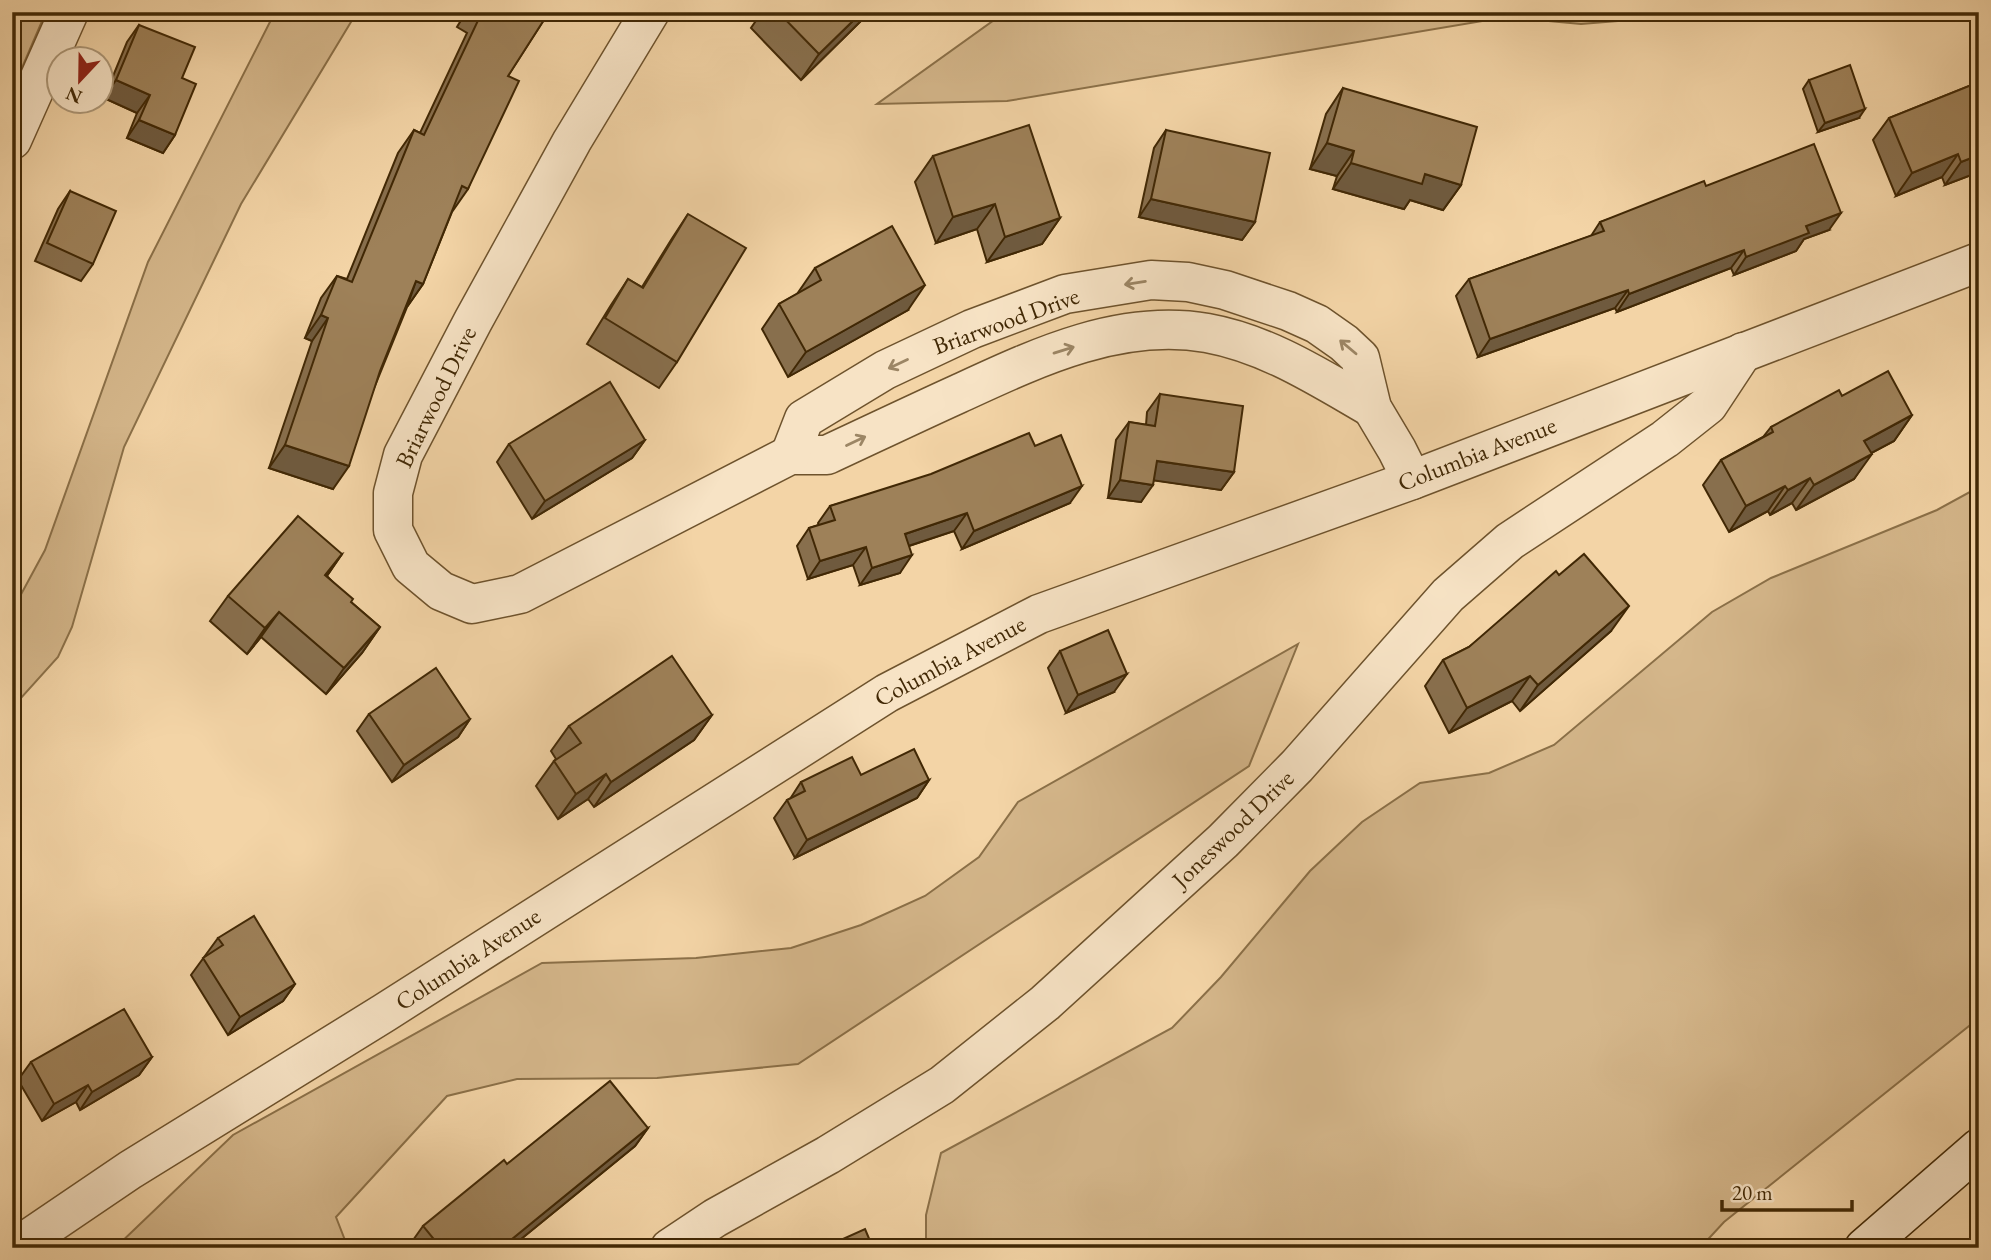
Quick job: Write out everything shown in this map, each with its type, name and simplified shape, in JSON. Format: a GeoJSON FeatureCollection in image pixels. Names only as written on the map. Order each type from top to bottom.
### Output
{"type":"FeatureCollection","features":[{"type":"Feature","properties":{"kind":"street"},"geometry":{"type":"LineString","coordinates":[[12,140],[69,12]]}},
{"type":"Feature","properties":{"kind":"street","name":"Briarwood Drive"},"geometry":{"type":"LineString","coordinates":[[650,12],[565,153],[403,455],[393,494],[393,530],[411,566],[441,591],[472,604],[520,594],[790,455],[827,455],[1036,358],[1113,334],[1148,329],[1208,333],[1276,354],[1372,408]]}},
{"type":"Feature","properties":{"kind":"street","name":"Columbia Avenue"},"geometry":{"type":"LineString","coordinates":[[15,1248],[130,1170],[384,1013],[887,693],[1040,614],[1412,480],[1979,262]]}},
{"type":"Feature","properties":{"kind":"street","name":"Briarwood Drive"},"geometry":{"type":"LineString","coordinates":[[790,455],[804,419],[885,370],[972,329],[1065,294],[1151,280],[1188,282],[1225,289],[1288,311],[1317,324],[1344,342],[1360,358],[1372,408],[1412,480]]}},
{"type":"Feature","properties":{"kind":"street","name":"Joneswood Drive"},"geometry":{"type":"LineString","coordinates":[[670,1248],[715,1218],[828,1155],[933,1091],[1045,1003],[1233,832],[1297,766],[1448,595],[1510,541],[1665,439],[1708,405],[1743,352]]}},
{"type":"Feature","properties":{"kind":"street"},"geometry":{"type":"LineString","coordinates":[[1864,1248],[1979,1148]]}},
{"type":"Feature","properties":{"kind":"shaded area"},"geometry":{"type":"Polygon","coordinates":[[[12,12],[46,12],[12,91],[12,12]]]}},
{"type":"Feature","properties":{"kind":"shaded area"},"geometry":{"type":"Polygon","coordinates":[[[275,12],[357,12],[241,204],[124,447],[72,627],[58,657],[12,708],[12,611],[45,550],[148,262],[275,12]]]}},
{"type":"Feature","properties":{"kind":"shaded area"},"geometry":{"type":"Polygon","coordinates":[[[998,12],[1729,12],[1581,24],[1506,17],[1007,101],[877,104],[994,20],[998,12]]]}},
{"type":"Feature","properties":{"kind":"shaded area"},"geometry":{"type":"Polygon","coordinates":[[[1979,487],[1979,1018],[1724,1222],[1700,1248],[926,1248],[926,1215],[941,1153],[1172,1028],[1221,977],[1310,871],[1362,822],[1420,783],[1489,773],[1554,745],[1712,612],[1771,578],[1937,510],[1979,487]]]}},
{"type":"Feature","properties":{"kind":"shaded area"},"geometry":{"type":"Polygon","coordinates":[[[1298,644],[1249,766],[798,1064],[657,1078],[517,1079],[447,1096],[336,1217],[348,1248],[115,1248],[233,1135],[542,963],[696,958],[791,948],[861,925],[925,896],[979,857],[1018,802],[1298,644]]]}},
{"type":"Feature","properties":{"kind":"building"},"geometry":{"type":"Polygon","coordinates":[[[482,12],[549,12],[508,76],[519,81],[468,189],[462,186],[423,284],[416,281],[380,371],[349,466],[285,445],[328,318],[321,315],[337,276],[352,282],[414,130],[424,135],[482,12]]]}},
{"type":"Feature","properties":{"kind":"building"},"geometry":{"type":"Polygon","coordinates":[[[778,12],[862,12],[819,54],[778,12]]]}},
{"type":"Feature","properties":{"kind":"building"},"geometry":{"type":"Polygon","coordinates":[[[139,25],[195,47],[182,78],[196,84],[175,135],[139,120],[150,95],[116,80],[139,25]]]}},
{"type":"Feature","properties":{"kind":"building"},"geometry":{"type":"Polygon","coordinates":[[[1850,65],[1865,109],[1825,123],[1809,80],[1850,65]]]}},
{"type":"Feature","properties":{"kind":"building"},"geometry":{"type":"Polygon","coordinates":[[[1979,82],[1979,155],[1961,162],[1958,154],[1912,173],[1889,118],[1979,82]]]}},
{"type":"Feature","properties":{"kind":"building"},"geometry":{"type":"Polygon","coordinates":[[[1343,88],[1477,127],[1461,185],[1425,174],[1422,184],[1351,163],[1354,151],[1327,143],[1343,88]]]}},
{"type":"Feature","properties":{"kind":"building"},"geometry":{"type":"Polygon","coordinates":[[[1029,125],[1060,218],[1005,237],[995,204],[953,217],[933,156],[1029,125]]]}},
{"type":"Feature","properties":{"kind":"building"},"geometry":{"type":"Polygon","coordinates":[[[1166,130],[1270,153],[1255,222],[1151,199],[1166,130]]]}},
{"type":"Feature","properties":{"kind":"building"},"geometry":{"type":"Polygon","coordinates":[[[1814,144],[1841,213],[1806,226],[1809,233],[1746,257],[1744,250],[1629,294],[1628,290],[1490,339],[1469,279],[1604,231],[1600,222],[1704,181],[1706,186],[1814,144]]]}},
{"type":"Feature","properties":{"kind":"building"},"geometry":{"type":"Polygon","coordinates":[[[70,191],[116,211],[93,264],[47,243],[70,191]]]}},
{"type":"Feature","properties":{"kind":"building"},"geometry":{"type":"Polygon","coordinates":[[[688,214],[746,248],[677,362],[605,318],[628,279],[643,288],[688,214]]]}},
{"type":"Feature","properties":{"kind":"building"},"geometry":{"type":"Polygon","coordinates":[[[892,226],[925,285],[806,352],[779,304],[821,280],[815,268],[892,226]]]}},
{"type":"Feature","properties":{"kind":"building"},"geometry":{"type":"Polygon","coordinates":[[[1888,371],[1912,415],[1864,441],[1872,454],[1814,485],[1810,478],[1788,490],[1785,486],[1746,506],[1721,460],[1773,432],[1771,427],[1839,390],[1842,396],[1888,371]]]}},
{"type":"Feature","properties":{"kind":"building"},"geometry":{"type":"Polygon","coordinates":[[[610,382],[645,440],[545,501],[509,444],[610,382]]]}},
{"type":"Feature","properties":{"kind":"building"},"geometry":{"type":"Polygon","coordinates":[[[1160,394],[1243,406],[1234,472],[1157,461],[1153,485],[1120,480],[1129,422],[1155,426],[1160,394]]]}},
{"type":"Feature","properties":{"kind":"building"},"geometry":{"type":"Polygon","coordinates":[[[1029,433],[1035,446],[1061,435],[1082,486],[974,531],[967,513],[905,534],[912,555],[872,568],[866,547],[820,561],[809,528],[835,520],[830,506],[931,474],[1029,433]]]}},
{"type":"Feature","properties":{"kind":"building"},"geometry":{"type":"Polygon","coordinates":[[[12,457],[20,460],[12,476],[12,457]]]}},
{"type":"Feature","properties":{"kind":"building"},"geometry":{"type":"Polygon","coordinates":[[[298,516],[342,554],[325,575],[380,627],[344,668],[279,612],[265,628],[228,596],[298,516]]]}},
{"type":"Feature","properties":{"kind":"building"},"geometry":{"type":"Polygon","coordinates":[[[1584,554],[1629,606],[1538,685],[1530,676],[1467,708],[1443,660],[1469,647],[1556,571],[1559,575],[1584,554]]]}},
{"type":"Feature","properties":{"kind":"building"},"geometry":{"type":"Polygon","coordinates":[[[1108,630],[1127,674],[1078,695],[1060,651],[1108,630]]]}},
{"type":"Feature","properties":{"kind":"building"},"geometry":{"type":"Polygon","coordinates":[[[672,656],[712,715],[611,782],[606,774],[576,794],[554,761],[581,743],[569,726],[672,656]]]}},
{"type":"Feature","properties":{"kind":"building"},"geometry":{"type":"Polygon","coordinates":[[[436,668],[470,719],[404,765],[369,714],[436,668]]]}},
{"type":"Feature","properties":{"kind":"building"},"geometry":{"type":"Polygon","coordinates":[[[914,749],[929,780],[807,840],[787,800],[805,791],[801,782],[852,757],[861,775],[914,749]]]}},
{"type":"Feature","properties":{"kind":"building"},"geometry":{"type":"Polygon","coordinates":[[[254,916],[295,984],[240,1017],[203,958],[223,945],[218,938],[254,916]]]}},
{"type":"Feature","properties":{"kind":"building"},"geometry":{"type":"Polygon","coordinates":[[[124,1009],[152,1057],[92,1092],[88,1085],[54,1104],[31,1062],[124,1009]]]}},
{"type":"Feature","properties":{"kind":"building"},"geometry":{"type":"Polygon","coordinates":[[[610,1081],[648,1128],[501,1248],[441,1248],[423,1226],[504,1160],[507,1164],[610,1081]]]}},
{"type":"Feature","properties":{"kind":"building"},"geometry":{"type":"Polygon","coordinates":[[[865,1229],[873,1248],[823,1248],[865,1229]]]}},
{"type":"Feature","properties":{"kind":"building"},"geometry":{"type":"Polygon","coordinates":[[[788,1241],[791,1248],[774,1248],[788,1241]]]}}]}
